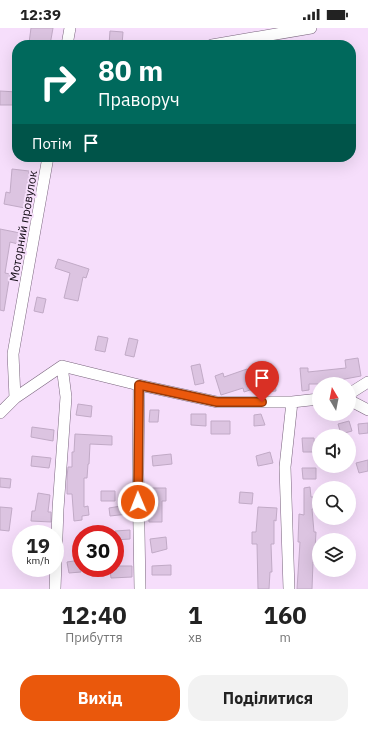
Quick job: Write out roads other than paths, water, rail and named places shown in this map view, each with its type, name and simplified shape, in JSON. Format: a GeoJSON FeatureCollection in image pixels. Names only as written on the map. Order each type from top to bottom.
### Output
{"type":"FeatureCollection","features":[{"type":"Feature","properties":{"kind":"street"},"geometry":{"type":"LineString","coordinates":[[68,40],[70,28]]}},
{"type":"Feature","properties":{"kind":"street"},"geometry":{"type":"LineString","coordinates":[[241,40],[311,28]]}},
{"type":"Feature","properties":{"kind":"street","name":"Моторний провулок"},"geometry":{"type":"LineString","coordinates":[[15,398],[13,354],[47,162]]}},
{"type":"Feature","properties":{"kind":"street"},"geometry":{"type":"LineString","coordinates":[[55,589],[58,509],[66,397],[62,366]]}},
{"type":"Feature","properties":{"kind":"street"},"geometry":{"type":"LineString","coordinates":[[0,413],[15,398],[62,366],[217,402],[292,402],[312,400]]}},
{"type":"Feature","properties":{"kind":"street"},"geometry":{"type":"LineString","coordinates":[[356,390],[368,382]]}},
{"type":"Feature","properties":{"kind":"street"},"geometry":{"type":"LineString","coordinates":[[139,385],[138,472],[140,589]]}},
{"type":"Feature","properties":{"kind":"street"},"geometry":{"type":"LineString","coordinates":[[288,589],[285,467],[292,402]]}},
{"type":"Feature","properties":{"kind":"street"},"geometry":{"type":"LineString","coordinates":[[356,404],[368,410]]}}]}
